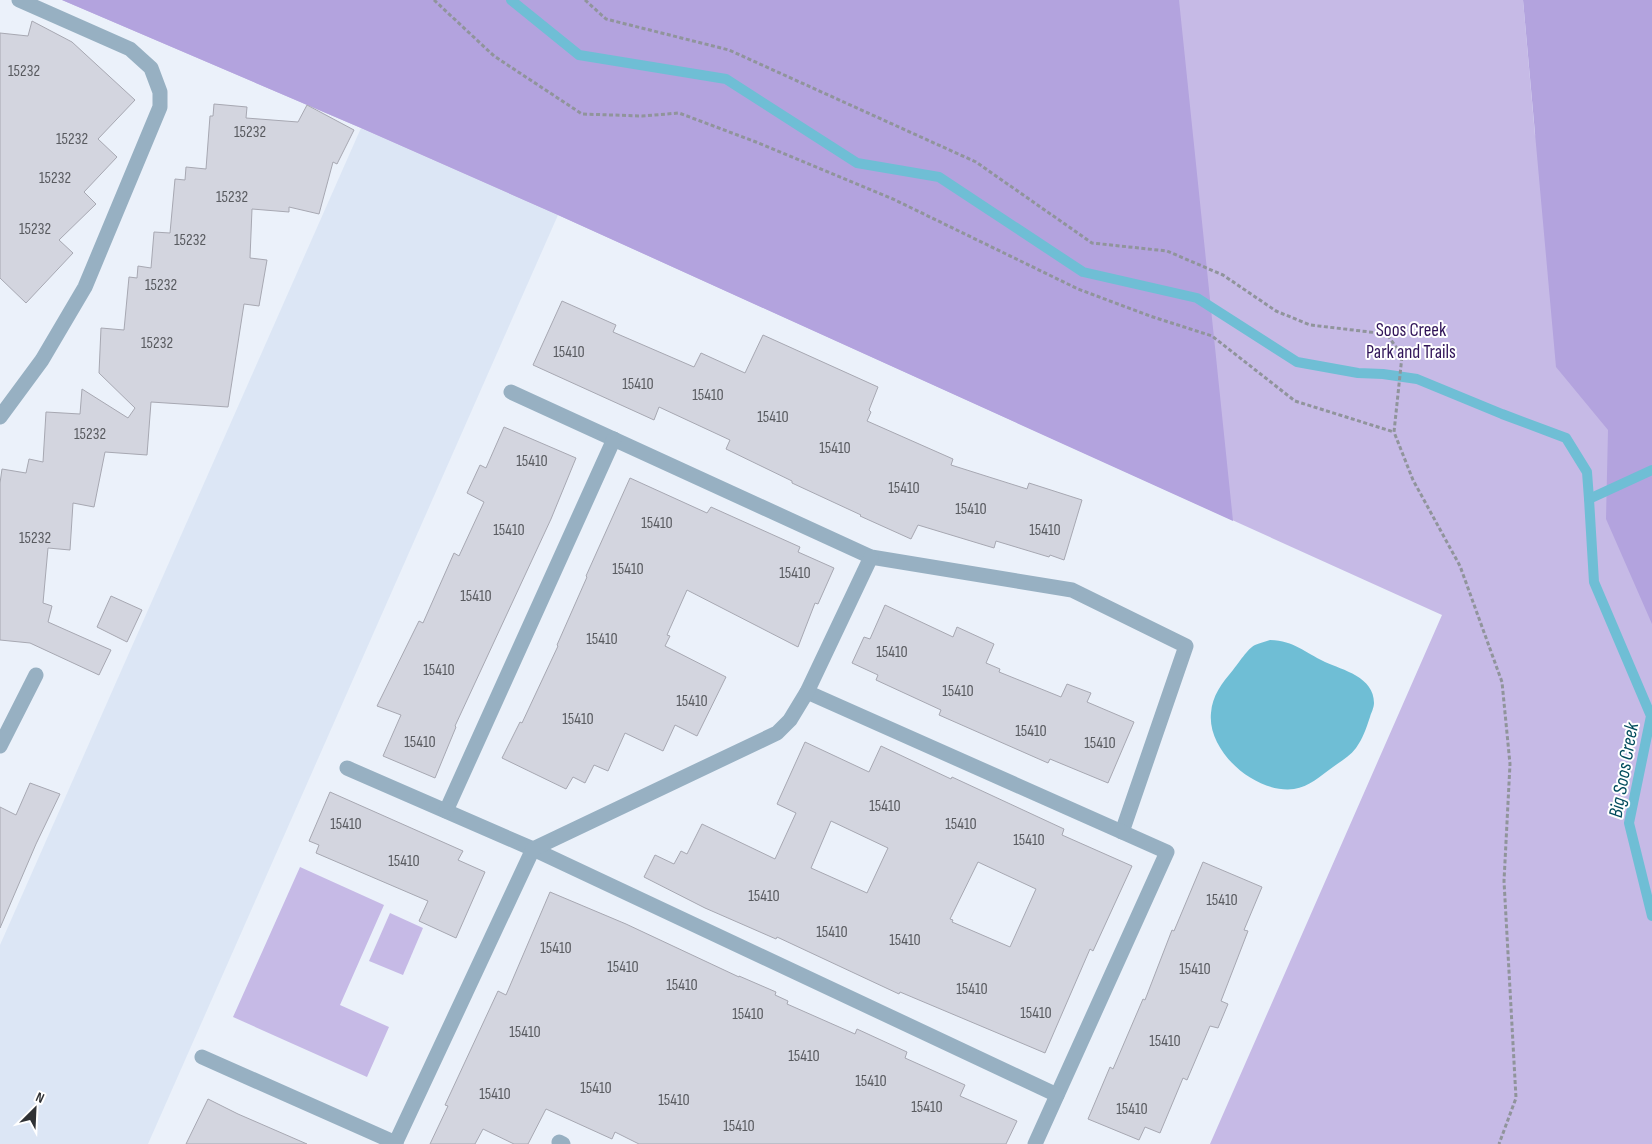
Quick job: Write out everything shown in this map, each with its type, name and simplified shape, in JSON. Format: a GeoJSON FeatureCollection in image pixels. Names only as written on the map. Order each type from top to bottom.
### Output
{"type":"FeatureCollection","features":[{"type":"Feature","properties":{"kind":"lane"},"geometry":{"type":"LineString","coordinates":[[0,417],[42,360],[85,287],[160,107],[160,92],[151,68],[130,48],[19,0]]}},
{"type":"Feature","properties":{"kind":"lane"},"geometry":{"type":"LineString","coordinates":[[511,392],[871,557],[1072,590],[1186,646],[1122,832]]}},
{"type":"Feature","properties":{"kind":"lane"},"geometry":{"type":"LineString","coordinates":[[446,811],[614,439]]}},
{"type":"Feature","properties":{"kind":"lane"},"geometry":{"type":"LineString","coordinates":[[202,1058],[395,1144],[533,849],[777,733],[790,720],[807,692],[871,557]]}},
{"type":"Feature","properties":{"kind":"lane"},"geometry":{"type":"LineString","coordinates":[[0,746],[36,675]]}},
{"type":"Feature","properties":{"kind":"lane"},"geometry":{"type":"LineString","coordinates":[[807,692],[1167,852],[1035,1144]]}},
{"type":"Feature","properties":{"kind":"lane"},"geometry":{"type":"LineString","coordinates":[[347,768],[533,849],[1057,1095]]}},
{"type":"Feature","properties":{"kind":"path"},"geometry":{"type":"LineString","coordinates":[[434,0],[494,56],[582,114],[642,116],[679,113],[756,142],[893,200],[1078,289],[1150,316],[1212,336],[1295,401],[1394,432]]}},
{"type":"Feature","properties":{"kind":"path"},"geometry":{"type":"LineString","coordinates":[[585,0],[606,19],[729,50],[976,162],[1092,243],[1168,252],[1223,275],[1276,312],[1310,325],[1387,334],[1402,356],[1394,432],[1413,480],[1460,566],[1502,682],[1510,764],[1504,881],[1516,1098],[1500,1144]]}},
{"type":"Feature","properties":{"kind":"shaded area"},"geometry":{"type":"Polygon","coordinates":[[[62,0],[1179,0],[1233,521],[558,215],[62,0]]]}},
{"type":"Feature","properties":{"kind":"shaded area"},"geometry":{"type":"Polygon","coordinates":[[[1523,0],[1652,0],[1652,624],[1606,519],[1608,430],[1556,367],[1523,0]]]}},
{"type":"Feature","properties":{"kind":"shaded area"},"geometry":{"type":"Polygon","coordinates":[[[361,128],[558,215],[148,1144],[0,1144],[0,945],[361,128]]]}},
{"type":"Feature","properties":{"kind":"green space","name":"Soos Creek Park and Trails"},"geometry":{"type":"Polygon","coordinates":[[[62,0],[1523,0],[1535,135],[1652,186],[1652,1144],[1210,1144],[1442,615],[558,215],[62,0]]]}},
{"type":"Feature","properties":{"kind":"green space"},"geometry":{"type":"Polygon","coordinates":[[[300,867],[384,905],[340,1005],[389,1027],[367,1077],[233,1017],[300,867]]]}},
{"type":"Feature","properties":{"kind":"green space"},"geometry":{"type":"Polygon","coordinates":[[[390,913],[423,928],[403,975],[369,961],[390,913]]]}},
{"type":"Feature","properties":{"kind":"water"},"geometry":{"type":"Polygon","coordinates":[[[1270,640],[1286,642],[1356,676],[1369,687],[1373,694],[1373,709],[1361,741],[1356,748],[1351,754],[1314,781],[1294,789],[1279,789],[1264,785],[1237,768],[1225,756],[1212,728],[1212,707],[1221,685],[1249,649],[1270,640]]]}},
{"type":"Feature","properties":{"kind":"building"},"geometry":{"type":"Polygon","coordinates":[[[32,21],[72,42],[135,100],[98,139],[117,157],[84,192],[96,204],[59,240],[73,253],[26,303],[0,278],[0,33],[28,36],[32,21]]]}},
{"type":"Feature","properties":{"kind":"building"},"geometry":{"type":"Polygon","coordinates":[[[214,104],[247,107],[246,118],[298,122],[307,105],[354,130],[337,164],[333,162],[319,214],[289,207],[289,212],[252,209],[250,258],[267,260],[259,306],[244,304],[228,407],[151,402],[147,455],[105,452],[94,507],[73,503],[70,550],[48,548],[43,603],[52,606],[48,622],[111,650],[99,675],[30,643],[0,640],[0,483],[2,469],[26,473],[29,459],[43,462],[46,412],[80,414],[82,389],[128,418],[135,408],[99,373],[101,328],[124,330],[129,277],[137,278],[138,266],[151,268],[154,232],[170,233],[175,179],[185,180],[186,167],[206,169],[210,116],[213,116],[214,104]]]}},
{"type":"Feature","properties":{"kind":"building"},"geometry":{"type":"Polygon","coordinates":[[[562,301],[616,325],[613,332],[694,367],[701,353],[745,373],[763,335],[878,387],[867,421],[953,459],[951,465],[1027,489],[1029,483],[1082,500],[1064,560],[996,541],[994,548],[918,525],[911,539],[792,483],[792,481],[726,449],[730,440],[659,407],[654,420],[533,365],[562,301]]]}},
{"type":"Feature","properties":{"kind":"building"},"geometry":{"type":"Polygon","coordinates":[[[504,427],[576,458],[551,519],[455,726],[435,778],[383,756],[401,715],[377,706],[419,621],[423,623],[454,553],[459,556],[484,502],[467,493],[480,465],[486,468],[504,427]]]}},
{"type":"Feature","properties":{"kind":"building"},"geometry":{"type":"Polygon","coordinates":[[[630,478],[707,513],[711,507],[800,547],[798,552],[834,568],[818,604],[815,603],[798,647],[687,590],[667,635],[670,636],[665,646],[726,677],[697,736],[675,725],[663,751],[625,733],[608,771],[594,765],[585,783],[573,777],[566,789],[502,758],[520,722],[522,723],[558,646],[586,576],[630,478]]]}},
{"type":"Feature","properties":{"kind":"building"},"geometry":{"type":"Polygon","coordinates":[[[111,596],[142,610],[127,642],[97,627],[111,596]]]}},
{"type":"Feature","properties":{"kind":"building"},"geometry":{"type":"Polygon","coordinates":[[[885,605],[953,637],[957,627],[994,644],[986,663],[1000,669],[999,672],[1061,697],[1067,684],[1091,693],[1087,702],[1134,722],[1108,783],[1050,759],[1048,763],[939,715],[941,710],[876,680],[878,675],[852,663],[864,637],[870,639],[885,605]]]}},
{"type":"Feature","properties":{"kind":"building"},"geometry":{"type":"Polygon","coordinates":[[[805,742],[869,772],[881,746],[1064,829],[1062,835],[1132,866],[1093,951],[1090,949],[1045,1053],[900,992],[899,994],[777,937],[776,939],[705,908],[644,877],[655,855],[674,864],[681,851],[687,854],[702,824],[775,859],[796,813],[777,804],[805,742]],[[831,821],[811,868],[867,893],[888,848],[831,821]],[[978,862],[950,919],[953,920],[952,922],[1010,947],[1036,889],[978,862]]]}},
{"type":"Feature","properties":{"kind":"building"},"geometry":{"type":"Polygon","coordinates":[[[30,783],[60,794],[0,928],[0,807],[16,815],[30,783]]]}},
{"type":"Feature","properties":{"kind":"building"},"geometry":{"type":"Polygon","coordinates":[[[330,792],[463,851],[458,860],[485,872],[456,938],[419,921],[428,901],[316,853],[319,845],[309,841],[330,792]]]}},
{"type":"Feature","properties":{"kind":"building"},"geometry":{"type":"Polygon","coordinates":[[[1203,862],[1262,887],[1244,930],[1248,931],[1221,1001],[1228,1004],[1218,1028],[1210,1026],[1187,1080],[1183,1078],[1160,1133],[1145,1127],[1139,1140],[1088,1119],[1110,1067],[1113,1069],[1143,999],[1145,1000],[1172,930],[1174,931],[1203,862]]]}},
{"type":"Feature","properties":{"kind":"building"},"geometry":{"type":"Polygon","coordinates":[[[550,892],[776,992],[775,995],[788,1001],[787,1004],[855,1034],[857,1029],[907,1052],[905,1058],[965,1085],[960,1096],[1017,1121],[1006,1144],[639,1144],[615,1132],[612,1139],[546,1109],[528,1144],[514,1144],[483,1129],[475,1144],[430,1144],[448,1106],[445,1105],[498,991],[506,995],[550,892]]]}},
{"type":"Feature","properties":{"kind":"building"},"geometry":{"type":"Polygon","coordinates":[[[208,1099],[238,1114],[307,1144],[186,1144],[208,1099]]]}},
{"type":"Feature","properties":{"kind":"waterway"},"geometry":{"type":"LineString","coordinates":[[511,0],[579,55],[726,79],[857,163],[939,177],[1083,272],[1197,298],[1297,362],[1358,373],[1383,374],[1417,379],[1566,438],[1587,472],[1589,499]]}},
{"type":"Feature","properties":{"kind":"waterway","name":"Big Soos Creek"},"geometry":{"type":"LineString","coordinates":[[1652,470],[1589,499],[1594,582],[1651,716],[1629,823],[1652,916]]}}]}
